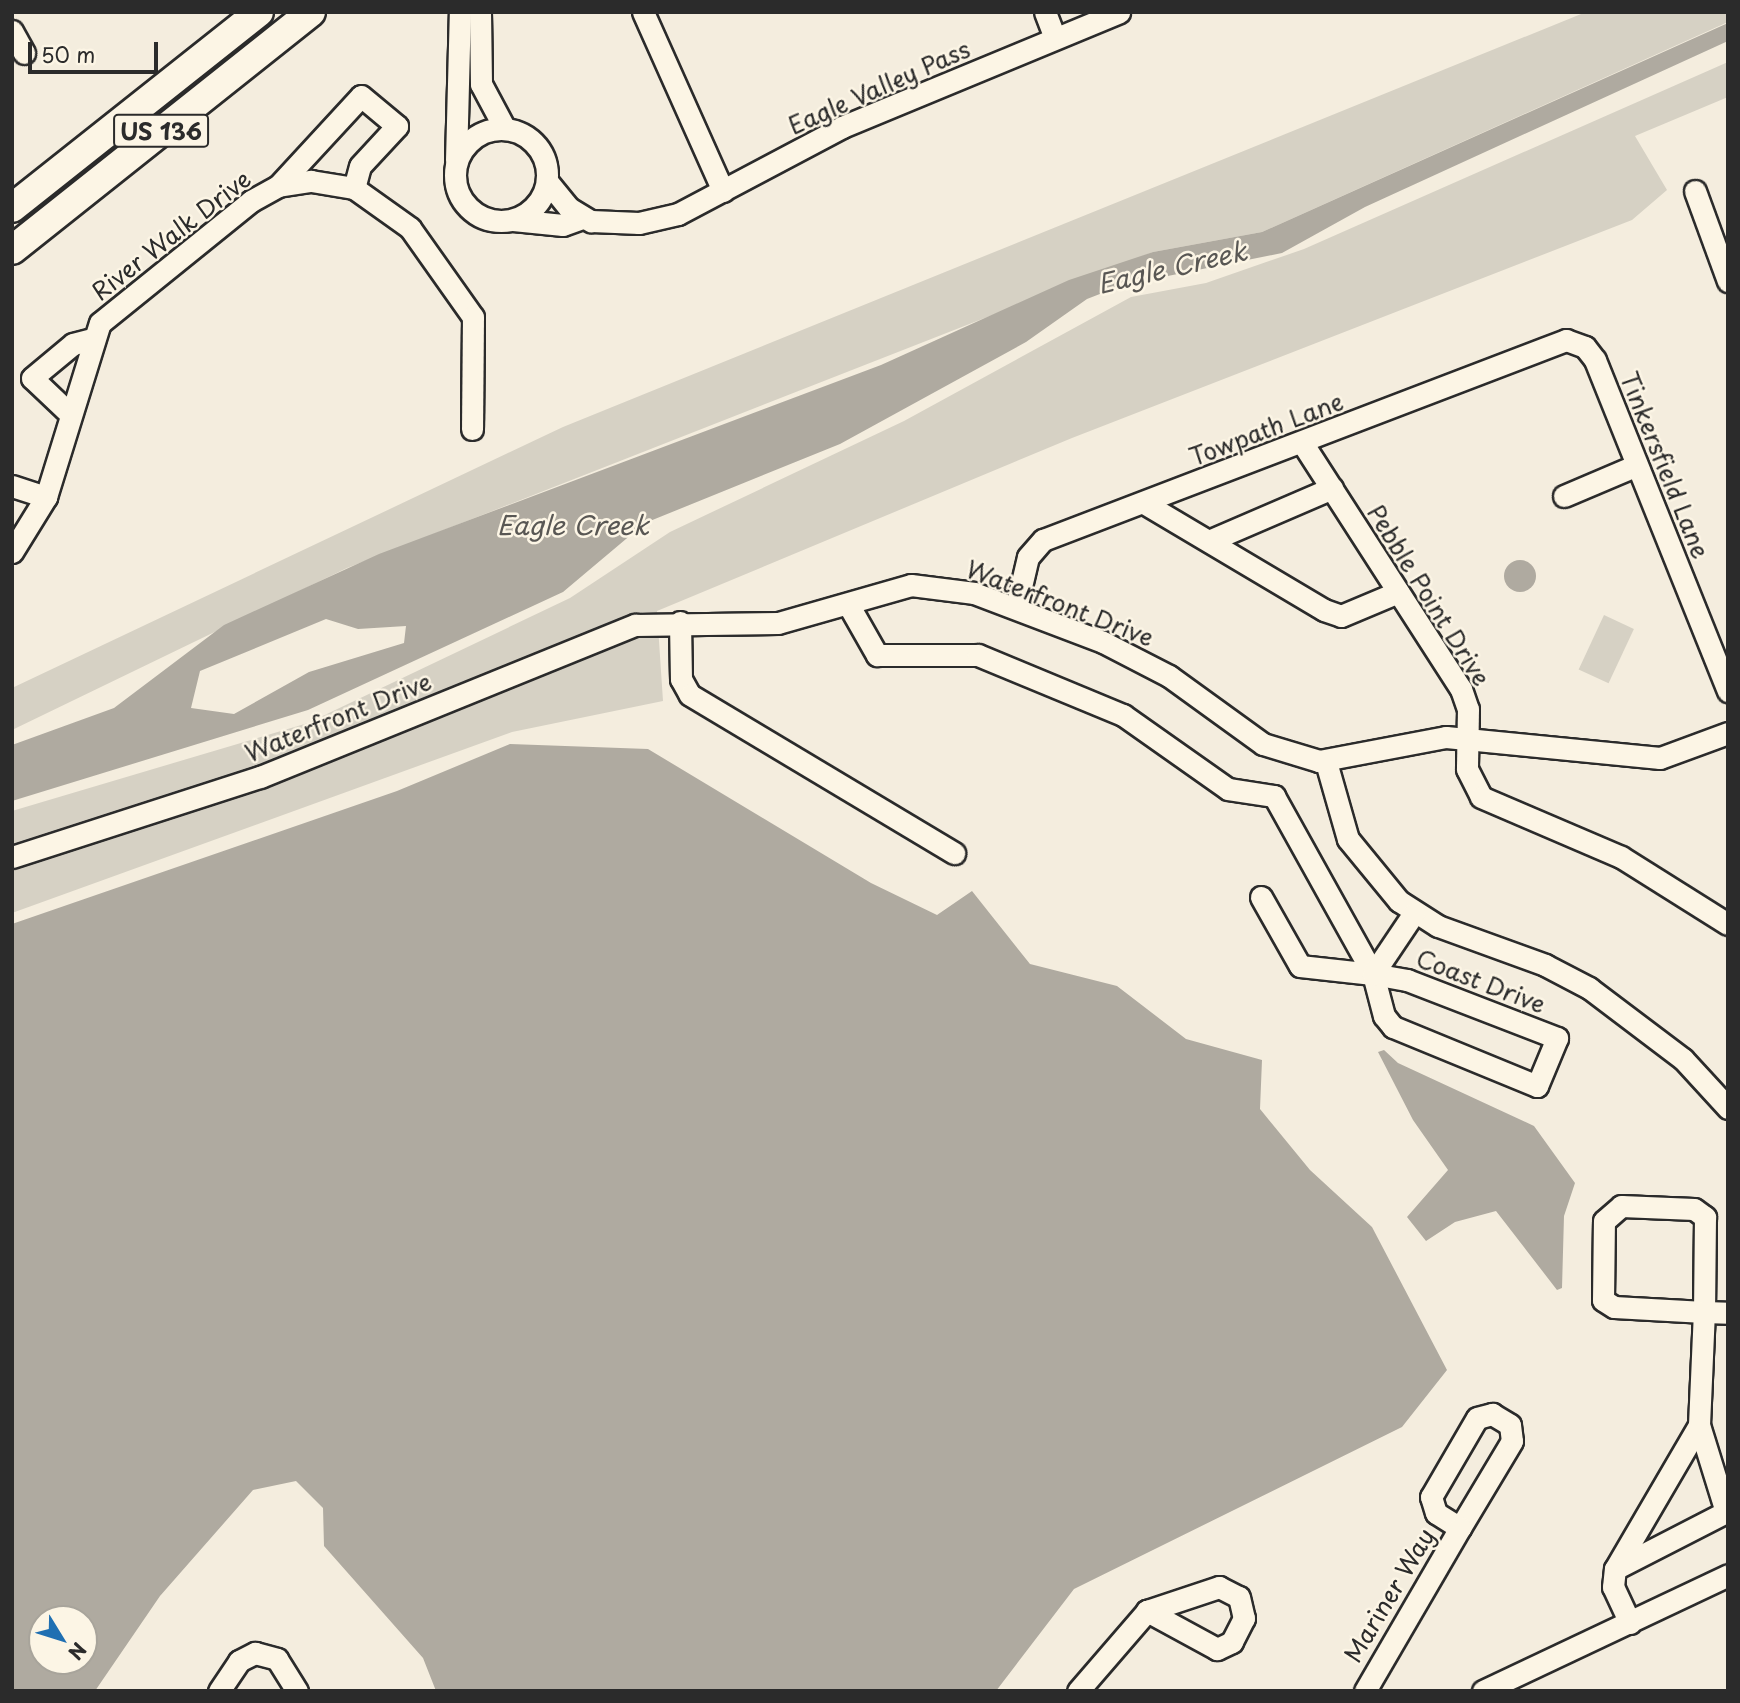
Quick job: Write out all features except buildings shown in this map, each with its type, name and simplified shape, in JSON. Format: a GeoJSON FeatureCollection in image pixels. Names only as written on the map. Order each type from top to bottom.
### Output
{"type":"FeatureCollection","features":[{"type":"Feature","properties":{"kind":"main road","name":"US 136"},"geometry":{"type":"LineString","coordinates":[[12,208],[259,12]]}},
{"type":"Feature","properties":{"kind":"main road","name":"US 136"},"geometry":{"type":"LineString","coordinates":[[12,250],[311,12]]}},
{"type":"Feature","properties":{"kind":"street","name":"Eagle Valley Pass"},"geometry":{"type":"LineString","coordinates":[[460,12],[455,170],[457,191],[472,212],[492,221],[513,220],[563,225],[582,218],[655,220],[723,191],[861,118],[1119,12]]}},
{"type":"Feature","properties":{"kind":"street"},"geometry":{"type":"LineString","coordinates":[[480,12],[481,84],[505,129],[539,149],[547,181],[582,218]]}},
{"type":"Feature","properties":{"kind":"street"},"geometry":{"type":"LineString","coordinates":[[643,12],[723,191]]}},
{"type":"Feature","properties":{"kind":"street"},"geometry":{"type":"LineString","coordinates":[[1045,12],[1055,38]]}},
{"type":"Feature","properties":{"kind":"street"},"geometry":{"type":"LineString","coordinates":[[12,31],[24,53]]}},
{"type":"Feature","properties":{"kind":"street"},"geometry":{"type":"LineString","coordinates":[[278,186],[361,96],[397,126],[360,166],[354,188]]}},
{"type":"Feature","properties":{"kind":"street"},"geometry":{"type":"LineString","coordinates":[[455,170],[470,141],[505,129]]}},
{"type":"Feature","properties":{"kind":"street","name":"River Walk Drive"},"geometry":{"type":"LineString","coordinates":[[12,552],[46,497],[92,339],[119,303],[278,186],[311,181],[354,188],[400,217],[469,306],[474,328],[472,429]]}},
{"type":"Feature","properties":{"kind":"street"},"geometry":{"type":"LineString","coordinates":[[513,220],[538,203],[547,181]]}},
{"type":"Feature","properties":{"kind":"street"},"geometry":{"type":"LineString","coordinates":[[1695,191],[1728,281]]}},
{"type":"Feature","properties":{"kind":"street"},"geometry":{"type":"LineString","coordinates":[[70,414],[32,378],[73,344],[92,339]]}},
{"type":"Feature","properties":{"kind":"street","name":"Towpath Lane"},"geometry":{"type":"LineString","coordinates":[[1016,608],[1023,570],[1040,543],[1303,444],[1554,342],[1577,342]]}},
{"type":"Feature","properties":{"kind":"street","name":"Tinkersfield Lane"},"geometry":{"type":"LineString","coordinates":[[1577,342],[1595,360],[1728,691]]}},
{"type":"Feature","properties":{"kind":"street","name":"Pebble Point Drive"},"geometry":{"type":"LineString","coordinates":[[1303,444],[1461,689],[1469,737],[1467,769],[1487,802],[1621,857],[1728,924]]}},
{"type":"Feature","properties":{"kind":"street"},"geometry":{"type":"LineString","coordinates":[[1564,496],[1637,465]]}},
{"type":"Feature","properties":{"kind":"street"},"geometry":{"type":"LineString","coordinates":[[12,486],[46,497]]}},
{"type":"Feature","properties":{"kind":"street"},"geometry":{"type":"LineString","coordinates":[[1209,541],[1332,488]]}},
{"type":"Feature","properties":{"kind":"street"},"geometry":{"type":"LineString","coordinates":[[1144,503],[1341,616],[1398,592]]}},
{"type":"Feature","properties":{"kind":"street","name":"Waterfront Drive"},"geometry":{"type":"LineString","coordinates":[[12,857],[260,777],[635,625],[680,622],[762,625],[848,604],[895,587],[928,585],[1016,608],[1141,659],[1263,744],[1326,762],[1469,737],[1643,758],[1684,753],[1728,733]]}},
{"type":"Feature","properties":{"kind":"street"},"geometry":{"type":"LineString","coordinates":[[848,604],[877,655],[978,655],[1123,715],[1228,789],[1274,796],[1373,974]]}},
{"type":"Feature","properties":{"kind":"street"},"geometry":{"type":"LineString","coordinates":[[680,622],[681,680],[690,695],[954,853]]}},
{"type":"Feature","properties":{"kind":"street","name":"Coast Drive"},"geometry":{"type":"LineString","coordinates":[[1326,762],[1336,809],[1356,853],[1414,913],[1588,988],[1683,1059],[1728,1108]]}},
{"type":"Feature","properties":{"kind":"street"},"geometry":{"type":"LineString","coordinates":[[1261,897],[1300,966],[1373,974]]}},
{"type":"Feature","properties":{"kind":"street","name":"Coast Drive"},"geometry":{"type":"LineString","coordinates":[[1373,974],[1407,979],[1557,1038],[1537,1086],[1393,1027],[1384,1016],[1373,974],[1414,913]]}},
{"type":"Feature","properties":{"kind":"street"},"geometry":{"type":"LineString","coordinates":[[1615,1569],[1726,1513],[1699,1425],[1704,1312],[1702,1214],[1621,1206],[1609,1210],[1603,1300],[1614,1307],[1704,1312],[1728,1313]]}},
{"type":"Feature","properties":{"kind":"street","name":"Mariner Way"},"geometry":{"type":"LineString","coordinates":[[1365,1691],[1512,1440],[1510,1425],[1492,1414],[1477,1418],[1431,1497],[1436,1513],[1460,1528]]}},
{"type":"Feature","properties":{"kind":"street"},"geometry":{"type":"LineString","coordinates":[[1630,1623],[1613,1587],[1615,1569],[1699,1425]]}},
{"type":"Feature","properties":{"kind":"street"},"geometry":{"type":"LineString","coordinates":[[1483,1691],[1728,1575]]}},
{"type":"Feature","properties":{"kind":"street"},"geometry":{"type":"LineString","coordinates":[[1078,1691],[1147,1611]]}},
{"type":"Feature","properties":{"kind":"street"},"geometry":{"type":"LineString","coordinates":[[223,1689],[244,1657],[262,1654],[281,1663],[297,1691]]}},
{"type":"Feature","properties":{"kind":"shaded area"},"geometry":{"type":"Polygon","coordinates":[[[1586,12],[1728,12],[1728,22],[1262,232],[1153,252],[347,568],[12,730],[12,688],[563,427],[1586,12]]]}},
{"type":"Feature","properties":{"kind":"shaded area"},"geometry":{"type":"Polygon","coordinates":[[[1728,62],[1728,97],[1635,136],[1667,190],[1632,220],[1072,438],[657,611],[663,701],[512,732],[12,913],[12,811],[308,723],[570,598],[670,532],[904,421],[1131,297],[1206,283],[1304,249],[1728,62]]]}},
{"type":"Feature","properties":{"kind":"shaded area"},"geometry":{"type":"Polygon","coordinates":[[[1604,615],[1634,629],[1609,683],[1579,669],[1604,615]]]}},
{"type":"Feature","properties":{"kind":"water","name":"Eagle Creek"},"geometry":{"type":"Polygon","coordinates":[[[1728,23],[1728,41],[1365,207],[1282,253],[1123,285],[1087,299],[1026,342],[840,444],[645,523],[563,592],[308,710],[12,801],[12,745],[114,708],[224,625],[379,554],[881,365],[1069,280],[1153,252],[1262,232],[1728,23]],[[326,619],[200,671],[191,708],[234,714],[309,672],[404,643],[406,626],[358,629],[326,619]]]}},
{"type":"Feature","properties":{"kind":"water"},"geometry":{"type":"Polygon","coordinates":[[[1520,560],[1531,565],[1536,576],[1531,587],[1520,592],[1509,587],[1504,576],[1509,565],[1520,560]]]}},
{"type":"Feature","properties":{"kind":"water"},"geometry":{"type":"Polygon","coordinates":[[[510,744],[648,749],[871,883],[937,915],[972,891],[1030,964],[1117,986],[1186,1039],[1262,1060],[1260,1109],[1310,1170],[1372,1227],[1447,1370],[1402,1427],[1074,1589],[996,1691],[436,1691],[423,1658],[324,1546],[323,1508],[296,1481],[253,1490],[160,1596],[95,1691],[12,1691],[12,924],[397,791],[510,744]]]}},
{"type":"Feature","properties":{"kind":"water"},"geometry":{"type":"Polygon","coordinates":[[[1384,1050],[1398,1063],[1534,1126],[1575,1183],[1564,1216],[1562,1288],[1557,1290],[1496,1211],[1455,1222],[1426,1241],[1407,1217],[1448,1170],[1413,1120],[1378,1052],[1384,1050]]]}}]}
